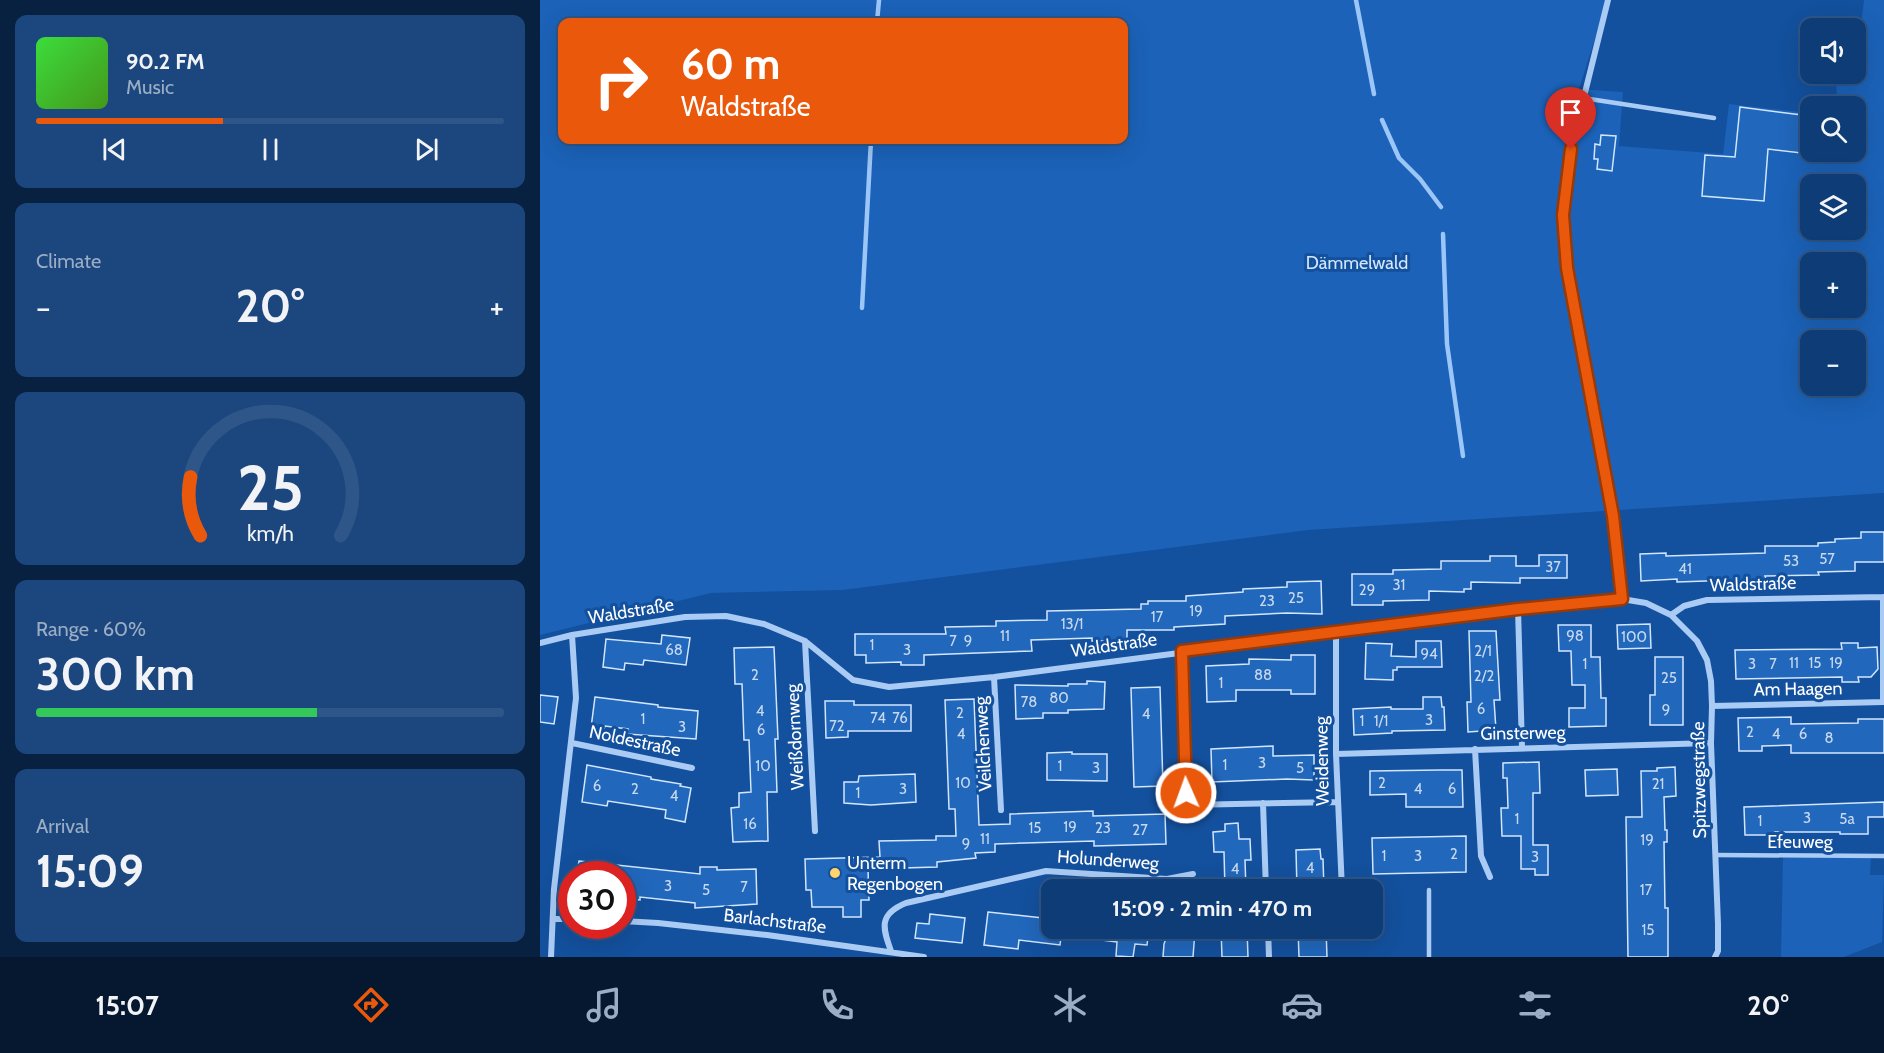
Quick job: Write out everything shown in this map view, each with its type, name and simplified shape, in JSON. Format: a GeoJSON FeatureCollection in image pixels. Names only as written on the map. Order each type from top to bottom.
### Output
{"type":"FeatureCollection","features":[{"type":"Feature","properties":{"kind":"street"},"geometry":{"type":"LineString","coordinates":[[1608,0],[1571,149],[1563,215],[1569,280],[1613,516],[1622,599]]}},
{"type":"Feature","properties":{"kind":"street"},"geometry":{"type":"LineString","coordinates":[[1883,597],[1883,702]]}},
{"type":"Feature","properties":{"kind":"street","name":"Waldstraße"},"geometry":{"type":"LineString","coordinates":[[540,643],[572,635],[685,617],[726,616],[764,624],[805,641],[853,680],[866,684],[896,687],[994,677],[1518,609],[1622,599],[1646,603],[1671,615],[1684,606],[1707,600],[1883,597]]}},
{"type":"Feature","properties":{"kind":"street"},"geometry":{"type":"LineString","coordinates":[[1518,609],[1522,748]]}},
{"type":"Feature","properties":{"kind":"street","name":"Spitzwegstraße"},"geometry":{"type":"LineString","coordinates":[[1671,615],[1697,640],[1707,660],[1711,681],[1718,942],[1715,957]]}},
{"type":"Feature","properties":{"kind":"street","name":"Weidenweg"},"geometry":{"type":"LineString","coordinates":[[1336,632],[1336,754],[1342,879]]}},
{"type":"Feature","properties":{"kind":"street"},"geometry":{"type":"LineString","coordinates":[[552,957],[554,889],[576,699],[572,635]]}},
{"type":"Feature","properties":{"kind":"street","name":"Weißdornweg"},"geometry":{"type":"LineString","coordinates":[[805,641],[815,831]]}},
{"type":"Feature","properties":{"kind":"street"},"geometry":{"type":"LineString","coordinates":[[1182,651],[1187,805],[1338,802]]}},
{"type":"Feature","properties":{"kind":"street","name":"Veilchenweg"},"geometry":{"type":"LineString","coordinates":[[994,677],[1001,810]]}},
{"type":"Feature","properties":{"kind":"street","name":"Am Haagen"},"geometry":{"type":"LineString","coordinates":[[1712,706],[1883,702]]}},
{"type":"Feature","properties":{"kind":"street","name":"Noldestraße"},"geometry":{"type":"LineString","coordinates":[[572,743],[692,768]]}},
{"type":"Feature","properties":{"kind":"street","name":"Ginsterweg"},"geometry":{"type":"LineString","coordinates":[[1336,754],[1711,743]]}},
{"type":"Feature","properties":{"kind":"street"},"geometry":{"type":"LineString","coordinates":[[1475,749],[1481,856],[1491,877]]}},
{"type":"Feature","properties":{"kind":"street"},"geometry":{"type":"LineString","coordinates":[[1263,803],[1266,879]]}},
{"type":"Feature","properties":{"kind":"street","name":"Holunderweg"},"geometry":{"type":"LineString","coordinates":[[891,951],[884,929],[886,919],[893,908],[906,903],[1046,871],[1167,879],[1193,874]]}},
{"type":"Feature","properties":{"kind":"street"},"geometry":{"type":"LineString","coordinates":[[553,919],[558,919]]}},
{"type":"Feature","properties":{"kind":"street","name":"Barlachstraße"},"geometry":{"type":"LineString","coordinates":[[636,922],[767,934],[924,957]]}},
{"type":"Feature","properties":{"kind":"street"},"geometry":{"type":"LineString","coordinates":[[1268,939],[1269,957]]}},
{"type":"Feature","properties":{"kind":"lane"},"geometry":{"type":"LineString","coordinates":[[1583,98],[1714,118]]}},
{"type":"Feature","properties":{"kind":"lane","name":"Efeuweg"},"geometry":{"type":"LineString","coordinates":[[1716,855],[1884,856]]}},
{"type":"Feature","properties":{"kind":"lane"},"geometry":{"type":"LineString","coordinates":[[1429,890],[1429,957]]}},
{"type":"Feature","properties":{"kind":"green space","name":"Dämmelwald"},"geometry":{"type":"Polygon","coordinates":[[[540,0],[1607,0],[1579,89],[1623,92],[1619,146],[1723,154],[1729,104],[1800,112],[1800,162],[1866,162],[1866,96],[1837,96],[1836,84],[1866,84],[1866,18],[1862,18],[1864,0],[1884,0],[1884,493],[1308,530],[843,590],[711,593],[540,635],[540,0]]]}},
{"type":"Feature","properties":{"kind":"green space"},"geometry":{"type":"Polygon","coordinates":[[[1783,855],[1871,856],[1870,875],[1884,875],[1882,942],[1844,957],[1781,957],[1783,855]]]}},
{"type":"Feature","properties":{"kind":"building"},"geometry":{"type":"Polygon","coordinates":[[[1740,107],[1800,115],[1800,153],[1768,149],[1764,201],[1702,196],[1705,155],[1735,157],[1740,107]]]}},
{"type":"Feature","properties":{"kind":"building"},"geometry":{"type":"Polygon","coordinates":[[[1601,135],[1616,136],[1612,171],[1597,169],[1598,159],[1594,159],[1595,144],[1600,145],[1601,135]]]}},
{"type":"Feature","properties":{"kind":"building"},"geometry":{"type":"Polygon","coordinates":[[[1861,532],[1884,532],[1884,562],[1855,562],[1855,571],[1818,572],[1819,575],[1677,582],[1677,579],[1641,581],[1640,554],[1666,553],[1666,556],[1765,553],[1765,546],[1818,546],[1818,543],[1835,542],[1835,539],[1861,538],[1861,532]]]}},
{"type":"Feature","properties":{"kind":"building"},"geometry":{"type":"Polygon","coordinates":[[[1539,555],[1567,555],[1567,578],[1520,578],[1520,583],[1471,582],[1471,589],[1464,589],[1464,592],[1429,591],[1429,600],[1383,601],[1383,605],[1352,605],[1352,574],[1393,574],[1393,570],[1441,569],[1441,561],[1490,561],[1490,556],[1516,556],[1516,566],[1539,566],[1539,555]]]}},
{"type":"Feature","properties":{"kind":"building"},"geometry":{"type":"Polygon","coordinates":[[[1321,581],[1322,614],[1225,616],[1225,624],[1174,627],[1174,630],[1127,630],[1127,641],[1092,641],[1092,638],[1031,640],[1032,651],[924,655],[924,665],[901,665],[901,662],[866,663],[866,655],[855,655],[855,634],[946,634],[945,627],[996,626],[996,621],[1047,620],[1047,611],[1141,609],[1141,604],[1148,604],[1148,601],[1186,601],[1186,596],[1243,592],[1243,589],[1287,587],[1287,582],[1321,581]]]}},
{"type":"Feature","properties":{"kind":"building"},"geometry":{"type":"Polygon","coordinates":[[[1650,624],[1651,648],[1618,649],[1617,625],[1650,624]]]}},
{"type":"Feature","properties":{"kind":"building"},"geometry":{"type":"Polygon","coordinates":[[[1558,625],[1591,625],[1591,657],[1600,657],[1601,698],[1606,698],[1606,726],[1569,727],[1569,708],[1585,708],[1585,685],[1572,685],[1571,651],[1559,651],[1558,625]]]}},
{"type":"Feature","properties":{"kind":"building"},"geometry":{"type":"Polygon","coordinates":[[[1469,631],[1496,631],[1500,700],[1494,700],[1496,730],[1468,732],[1467,702],[1471,702],[1469,631]]]}},
{"type":"Feature","properties":{"kind":"building"},"geometry":{"type":"Polygon","coordinates":[[[662,635],[690,638],[686,665],[644,660],[643,665],[625,663],[624,670],[603,667],[606,639],[661,644],[662,635]]]}},
{"type":"Feature","properties":{"kind":"building"},"geometry":{"type":"Polygon","coordinates":[[[1416,641],[1441,641],[1442,667],[1397,667],[1397,670],[1393,670],[1393,680],[1365,679],[1366,643],[1392,644],[1391,656],[1416,657],[1416,641]]]}},
{"type":"Feature","properties":{"kind":"building"},"geometry":{"type":"Polygon","coordinates":[[[1841,643],[1858,643],[1858,648],[1877,647],[1878,669],[1871,677],[1858,677],[1859,682],[1842,682],[1842,677],[1736,679],[1735,650],[1842,649],[1841,643]]]}},
{"type":"Feature","properties":{"kind":"building"},"geometry":{"type":"Polygon","coordinates":[[[774,647],[778,739],[775,739],[777,792],[767,792],[768,841],[733,842],[731,808],[739,807],[739,793],[751,792],[749,740],[744,740],[742,684],[735,684],[734,648],[774,647]]]}},
{"type":"Feature","properties":{"kind":"building"},"geometry":{"type":"Polygon","coordinates":[[[1291,655],[1315,655],[1315,694],[1291,694],[1291,690],[1236,690],[1236,701],[1207,702],[1206,666],[1249,664],[1249,659],[1291,660],[1291,655]]]}},
{"type":"Feature","properties":{"kind":"building"},"geometry":{"type":"Polygon","coordinates":[[[1655,657],[1683,657],[1683,725],[1650,725],[1650,695],[1655,695],[1655,657]]]}},
{"type":"Feature","properties":{"kind":"building"},"geometry":{"type":"Polygon","coordinates":[[[1087,681],[1105,682],[1104,709],[1068,710],[1068,713],[1043,713],[1043,718],[1016,719],[1015,685],[1068,686],[1068,684],[1087,684],[1087,681]]]}},
{"type":"Feature","properties":{"kind":"building"},"geometry":{"type":"Polygon","coordinates":[[[1160,687],[1163,786],[1134,787],[1131,688],[1160,687]]]}},
{"type":"Feature","properties":{"kind":"building"},"geometry":{"type":"Polygon","coordinates":[[[540,695],[558,697],[554,724],[540,722],[540,695]]]}},
{"type":"Feature","properties":{"kind":"building"},"geometry":{"type":"Polygon","coordinates":[[[595,697],[698,711],[696,739],[627,734],[628,729],[605,726],[604,729],[591,728],[595,697]]]}},
{"type":"Feature","properties":{"kind":"building"},"geometry":{"type":"Polygon","coordinates":[[[1423,697],[1441,697],[1445,730],[1392,731],[1392,733],[1354,735],[1353,709],[1391,707],[1391,709],[1423,709],[1423,697]]]}},
{"type":"Feature","properties":{"kind":"building"},"geometry":{"type":"Polygon","coordinates":[[[974,699],[979,825],[1010,824],[1010,814],[1093,811],[1093,816],[1165,814],[1166,844],[1094,846],[1094,841],[995,844],[995,852],[975,853],[976,858],[937,862],[937,867],[868,869],[869,900],[861,900],[861,917],[843,917],[843,907],[812,907],[811,890],[806,890],[805,859],[880,857],[879,841],[936,840],[936,836],[956,836],[955,809],[949,809],[945,700],[974,699]]]}},
{"type":"Feature","properties":{"kind":"building"},"geometry":{"type":"Polygon","coordinates":[[[825,701],[854,701],[854,705],[911,705],[911,731],[848,731],[848,737],[826,738],[825,701]]]}},
{"type":"Feature","properties":{"kind":"building"},"geometry":{"type":"Polygon","coordinates":[[[1791,717],[1791,724],[1858,723],[1858,719],[1884,719],[1884,753],[1791,753],[1791,745],[1762,746],[1762,751],[1739,751],[1738,718],[1791,717]]]}},
{"type":"Feature","properties":{"kind":"building"},"geometry":{"type":"Polygon","coordinates":[[[1273,746],[1273,756],[1314,755],[1314,780],[1212,782],[1211,749],[1273,746]]]}},
{"type":"Feature","properties":{"kind":"building"},"geometry":{"type":"Polygon","coordinates":[[[1072,752],[1072,754],[1107,754],[1107,781],[1047,780],[1047,753],[1072,752]]]}},
{"type":"Feature","properties":{"kind":"building"},"geometry":{"type":"Polygon","coordinates":[[[1539,762],[1540,793],[1533,793],[1533,845],[1548,845],[1548,875],[1535,875],[1535,869],[1521,869],[1521,836],[1502,836],[1501,808],[1508,808],[1507,778],[1503,778],[1503,763],[1539,762]]]}},
{"type":"Feature","properties":{"kind":"building"},"geometry":{"type":"Polygon","coordinates":[[[587,765],[651,777],[651,779],[691,788],[685,822],[665,818],[666,810],[608,801],[607,806],[582,802],[587,765]]]}},
{"type":"Feature","properties":{"kind":"building"},"geometry":{"type":"Polygon","coordinates":[[[1675,767],[1676,796],[1664,797],[1665,830],[1667,830],[1667,842],[1664,842],[1668,957],[1628,957],[1626,817],[1642,817],[1641,771],[1657,771],[1657,768],[1675,767]]]}},
{"type":"Feature","properties":{"kind":"building"},"geometry":{"type":"Polygon","coordinates":[[[1617,769],[1618,795],[1586,796],[1585,770],[1617,769]]]}},
{"type":"Feature","properties":{"kind":"building"},"geometry":{"type":"Polygon","coordinates":[[[1462,770],[1463,807],[1406,807],[1406,794],[1370,795],[1370,771],[1462,770]]]}},
{"type":"Feature","properties":{"kind":"building"},"geometry":{"type":"Polygon","coordinates":[[[915,774],[916,802],[871,805],[844,803],[844,782],[858,782],[859,776],[915,774]]]}},
{"type":"Feature","properties":{"kind":"building"},"geometry":{"type":"Polygon","coordinates":[[[1884,802],[1884,817],[1868,817],[1868,834],[1775,832],[1775,835],[1745,835],[1744,807],[1884,802]]]}},
{"type":"Feature","properties":{"kind":"building"},"geometry":{"type":"Polygon","coordinates":[[[1238,823],[1239,839],[1250,839],[1251,860],[1245,860],[1246,879],[1225,879],[1224,852],[1214,852],[1213,832],[1225,831],[1225,824],[1238,823]]]}},
{"type":"Feature","properties":{"kind":"building"},"geometry":{"type":"Polygon","coordinates":[[[1466,836],[1466,872],[1373,874],[1372,838],[1466,836]]]}},
{"type":"Feature","properties":{"kind":"building"},"geometry":{"type":"Polygon","coordinates":[[[1320,849],[1324,879],[1297,879],[1296,850],[1320,849]]]}},
{"type":"Feature","properties":{"kind":"building"},"geometry":{"type":"Polygon","coordinates":[[[636,867],[700,874],[700,867],[717,867],[717,870],[756,869],[757,904],[695,908],[695,903],[640,897],[640,900],[636,900],[636,867]]]}},
{"type":"Feature","properties":{"kind":"building"},"geometry":{"type":"Polygon","coordinates":[[[988,912],[1041,918],[1041,939],[1061,939],[1060,945],[1019,940],[1018,949],[984,945],[988,912]]]}},
{"type":"Feature","properties":{"kind":"building"},"geometry":{"type":"Polygon","coordinates":[[[930,914],[965,918],[962,943],[915,938],[917,923],[929,924],[930,914]]]}},
{"type":"Feature","properties":{"kind":"building"},"geometry":{"type":"Polygon","coordinates":[[[1094,939],[1148,939],[1147,945],[1135,944],[1133,957],[1116,956],[1117,942],[1094,939]]]}},
{"type":"Feature","properties":{"kind":"building"},"geometry":{"type":"Polygon","coordinates":[[[1166,939],[1194,939],[1193,957],[1163,957],[1166,939]]]}},
{"type":"Feature","properties":{"kind":"building"},"geometry":{"type":"Polygon","coordinates":[[[1221,939],[1247,939],[1248,957],[1222,957],[1221,939]]]}},
{"type":"Feature","properties":{"kind":"building"},"geometry":{"type":"Polygon","coordinates":[[[1298,939],[1326,939],[1327,957],[1299,957],[1298,939]]]}},
{"type":"Feature","properties":{"kind":"waterway"},"geometry":{"type":"LineString","coordinates":[[877,18],[879,0]]}},
{"type":"Feature","properties":{"kind":"waterway"},"geometry":{"type":"LineString","coordinates":[[1356,0],[1374,94]]}},
{"type":"Feature","properties":{"kind":"waterway"},"geometry":{"type":"LineString","coordinates":[[1382,120],[1399,158],[1420,179],[1441,207]]}},
{"type":"Feature","properties":{"kind":"waterway"},"geometry":{"type":"LineString","coordinates":[[862,308],[871,144]]}},
{"type":"Feature","properties":{"kind":"waterway"},"geometry":{"type":"LineString","coordinates":[[1443,234],[1447,344],[1463,456]]}},
{"type":"Feature","properties":{"kind":"place","name":"Unterm Regenbogen"},"geometry":{"type":"Point","coordinates":[835,873]}},
{"type":"Feature","properties":{"kind":"route"},"geometry":{"type":"LineString","coordinates":[[1186,793],[1182,651],[1518,609],[1622,599],[1613,516],[1567,268],[1563,215],[1571,149]]}}]}
